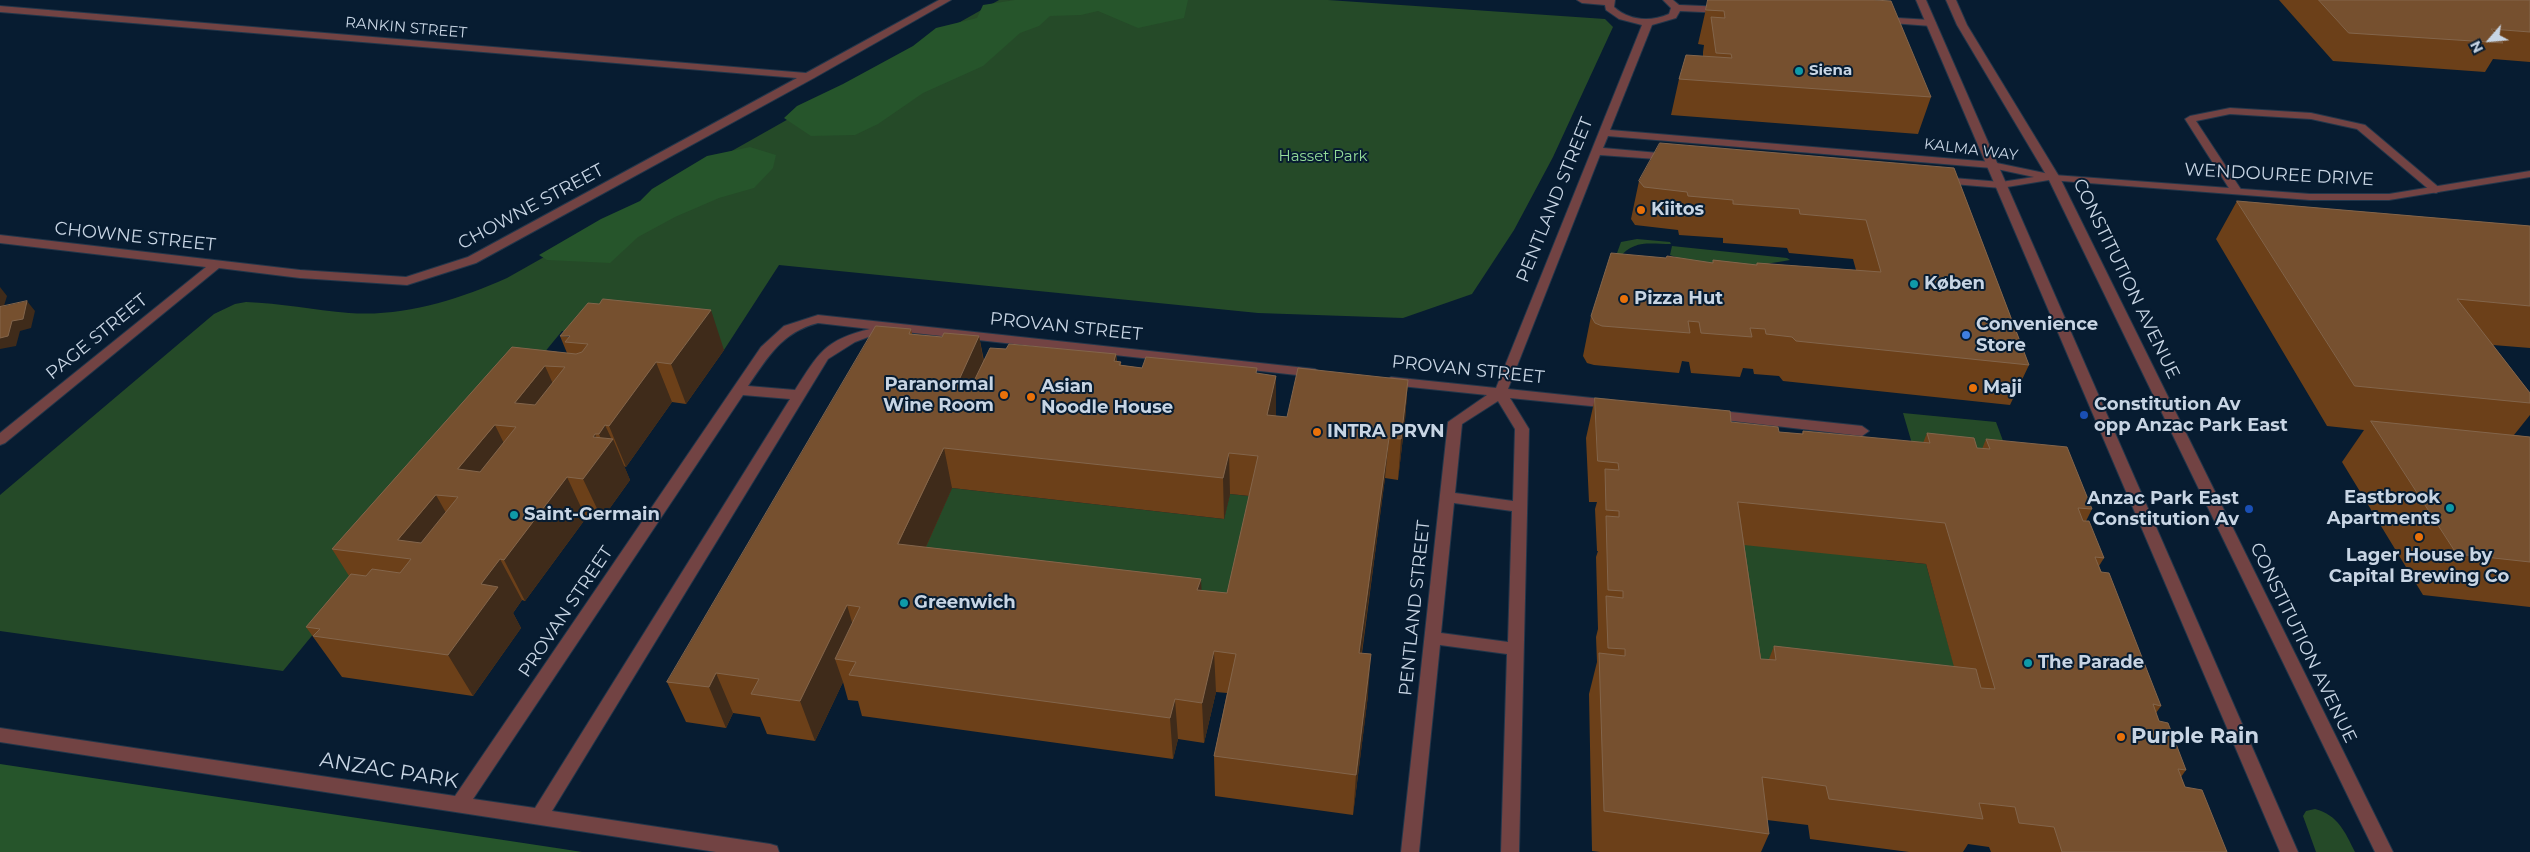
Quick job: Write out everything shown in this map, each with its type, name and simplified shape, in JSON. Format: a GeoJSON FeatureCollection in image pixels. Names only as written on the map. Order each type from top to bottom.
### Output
{"type":"FeatureCollection","features":[{"type":"Feature","properties":{"kind":"street","name":"CHOWNE STREET"},"geometry":{"type":"LineString","coordinates":[[0,239],[300,274],[407,281],[472,260],[946,0]]}},
{"type":"Feature","properties":{"kind":"street"},"geometry":{"type":"LineString","coordinates":[[1582,0],[1609,2],[1609,8],[1619,16],[1648,22],[1673,16],[1676,8]]}},
{"type":"Feature","properties":{"kind":"street"},"geometry":{"type":"LineString","coordinates":[[1668,0],[1676,8],[1737,11]]}},
{"type":"Feature","properties":{"kind":"street"},"geometry":{"type":"LineString","coordinates":[[1922,0],[2289,852]]}},
{"type":"Feature","properties":{"kind":"street","name":"CONSTITUTION AVENUE"},"geometry":{"type":"LineString","coordinates":[[1951,0],[1962,25],[2054,178],[2384,852]]}},
{"type":"Feature","properties":{"kind":"street","name":"RANKIN STREET"},"geometry":{"type":"LineString","coordinates":[[0,9],[810,76]]}},
{"type":"Feature","properties":{"kind":"street"},"geometry":{"type":"LineString","coordinates":[[1874,20],[1931,23]]}},
{"type":"Feature","properties":{"kind":"street","name":"PENTLAND STREET"},"geometry":{"type":"LineString","coordinates":[[1410,852],[1455,422],[1500,393],[1648,22]]}},
{"type":"Feature","properties":{"kind":"street"},"geometry":{"type":"LineString","coordinates":[[2236,191],[2190,119],[2230,111],[2311,116],[2361,127],[2436,190]]}},
{"type":"Feature","properties":{"kind":"street","name":"KALMA WAY"},"geometry":{"type":"LineString","coordinates":[[1604,133],[1992,164],[2054,178]]}},
{"type":"Feature","properties":{"kind":"street"},"geometry":{"type":"LineString","coordinates":[[1596,151],[1684,158]]}},
{"type":"Feature","properties":{"kind":"street","name":"WENDOUREE DRIVE"},"geometry":{"type":"LineString","coordinates":[[2054,178],[2310,197],[2390,197],[2530,174]]}},
{"type":"Feature","properties":{"kind":"street","name":"KALMA WAY"},"geometry":{"type":"LineString","coordinates":[[1930,179],[2001,185],[2054,178]]}},
{"type":"Feature","properties":{"kind":"street","name":"PAGE STREET"},"geometry":{"type":"LineString","coordinates":[[0,440],[218,264]]}},
{"type":"Feature","properties":{"kind":"street","name":"PROVAN STREET"},"geometry":{"type":"LineString","coordinates":[[459,805],[739,390],[779,334],[798,324],[818,319],[1324,374]]}},
{"type":"Feature","properties":{"kind":"street","name":"PROVAN STREET"},"geometry":{"type":"LineString","coordinates":[[539,817],[823,356],[837,345],[866,333],[891,328]]}},
{"type":"Feature","properties":{"kind":"street","name":"PROVAN STREET"},"geometry":{"type":"LineString","coordinates":[[1374,379],[1628,406]]}},
{"type":"Feature","properties":{"kind":"street"},"geometry":{"type":"LineString","coordinates":[[739,390],[798,395]]}},
{"type":"Feature","properties":{"kind":"street"},"geometry":{"type":"LineString","coordinates":[[1500,393],[1522,429],[1510,852]]}},
{"type":"Feature","properties":{"kind":"street"},"geometry":{"type":"LineString","coordinates":[[1696,414],[1862,431]]}},
{"type":"Feature","properties":{"kind":"street"},"geometry":{"type":"LineString","coordinates":[[1448,498],[1520,507]]}},
{"type":"Feature","properties":{"kind":"street"},"geometry":{"type":"LineString","coordinates":[[1432,638],[1516,650]]}},
{"type":"Feature","properties":{"kind":"street","name":"ANZAC PARK"},"geometry":{"type":"LineString","coordinates":[[0,735],[770,852]]}},
{"type":"Feature","properties":{"kind":"green space","name":"Hasset Park"},"geometry":{"type":"Polygon","coordinates":[[[999,0],[1328,0],[1605,19],[1613,27],[1553,157],[1514,230],[1472,294],[1403,318],[1258,313],[779,265],[724,350],[562,331],[283,671],[0,631],[0,495],[214,314],[235,304],[246,302],[349,313],[370,314],[390,312],[450,300],[488,286],[507,278],[999,0]]]}},
{"type":"Feature","properties":{"kind":"green space"},"geometry":{"type":"Polygon","coordinates":[[[1015,0],[1188,0],[1184,18],[1138,28],[1098,11],[1081,15],[1050,16],[1039,26],[1020,33],[983,66],[923,93],[878,124],[855,135],[811,136],[784,118],[797,106],[843,84],[913,46],[936,28],[977,18],[983,5],[1015,0]]]}},
{"type":"Feature","properties":{"kind":"green space"},"geometry":{"type":"Polygon","coordinates":[[[750,147],[776,155],[773,168],[754,188],[719,198],[675,217],[638,237],[610,263],[547,260],[539,255],[601,219],[640,201],[652,189],[707,156],[750,147]]]}},
{"type":"Feature","properties":{"kind":"green space"},"geometry":{"type":"Polygon","coordinates":[[[1637,239],[1670,242],[1671,244],[1649,243],[1637,245],[1630,248],[1619,258],[1617,253],[1621,242],[1637,239]]]}},
{"type":"Feature","properties":{"kind":"green space"},"geometry":{"type":"Polygon","coordinates":[[[1672,246],[1787,258],[1790,260],[1758,265],[1716,266],[1670,255],[1672,246]]]}},
{"type":"Feature","properties":{"kind":"green space"},"geometry":{"type":"Polygon","coordinates":[[[1903,413],[1996,422],[2015,473],[1918,464],[1903,413]]]}},
{"type":"Feature","properties":{"kind":"green space"},"geometry":{"type":"Polygon","coordinates":[[[952,488],[1224,519],[1230,494],[1258,497],[1228,634],[909,585],[952,488]]]}},
{"type":"Feature","properties":{"kind":"green space"},"geometry":{"type":"Polygon","coordinates":[[[1873,508],[1886,560],[1926,564],[1972,730],[1765,731],[1723,525],[1873,508]]]}},
{"type":"Feature","properties":{"kind":"green space"},"geometry":{"type":"Polygon","coordinates":[[[0,764],[563,849],[582,852],[0,852],[0,764]]]}},
{"type":"Feature","properties":{"kind":"green space"},"geometry":{"type":"Polygon","coordinates":[[[2315,809],[2330,815],[2340,825],[2355,852],[2316,852],[2303,816],[2306,811],[2315,809]]]}},
{"type":"Feature","properties":{"kind":"building"},"geometry":{"type":"Polygon","coordinates":[[[1708,0],[1891,1],[1931,97],[1679,79],[1686,55],[1732,58],[1731,54],[1716,53],[1711,17],[1725,18],[1724,11],[1706,10],[1708,0]]]}},
{"type":"Feature","properties":{"kind":"building"},"geometry":{"type":"Polygon","coordinates":[[[2319,0],[2530,0],[2530,32],[2491,29],[2503,43],[2349,33],[2319,0]]]}},
{"type":"Feature","properties":{"kind":"building"},"geometry":{"type":"Polygon","coordinates":[[[1660,143],[1954,168],[2029,365],[1796,341],[1792,337],[1766,334],[1765,329],[1750,328],[1752,337],[1701,333],[1699,322],[1688,321],[1690,333],[1602,326],[1595,323],[1591,316],[1611,253],[1666,258],[1667,256],[1713,263],[1713,260],[1757,265],[1757,263],[1881,272],[1866,220],[1800,214],[1799,209],[1733,204],[1733,200],[1688,196],[1687,192],[1644,187],[1639,181],[1660,143]]]}},
{"type":"Feature","properties":{"kind":"building"},"geometry":{"type":"Polygon","coordinates":[[[2237,201],[2530,226],[2530,306],[2457,299],[2530,393],[2530,403],[2355,386],[2237,201]]]}},
{"type":"Feature","properties":{"kind":"building"},"geometry":{"type":"Polygon","coordinates":[[[603,299],[711,310],[671,364],[656,362],[609,426],[605,425],[599,434],[595,434],[593,437],[613,439],[583,479],[567,477],[504,560],[500,559],[481,584],[498,587],[448,655],[313,636],[320,629],[306,627],[351,574],[366,576],[372,569],[400,573],[411,559],[332,549],[512,347],[576,354],[582,352],[588,344],[565,342],[570,336],[560,336],[588,303],[599,304],[603,299]],[[545,366],[515,403],[535,405],[565,367],[545,366]],[[495,425],[458,469],[480,472],[516,427],[495,425]],[[436,495],[398,540],[421,543],[458,497],[436,495]]]}},
{"type":"Feature","properties":{"kind":"building"},"geometry":{"type":"Polygon","coordinates":[[[27,301],[23,319],[12,321],[8,336],[0,338],[0,307],[27,301]]]}},
{"type":"Feature","properties":{"kind":"building","name":"Greenwich"},"geometry":{"type":"Polygon","coordinates":[[[876,326],[911,329],[909,334],[942,337],[944,333],[979,336],[959,380],[974,381],[990,348],[1006,349],[1009,344],[1116,354],[1114,361],[1121,362],[1119,365],[1142,368],[1146,357],[1257,368],[1256,373],[1276,376],[1267,415],[1287,417],[1298,368],[1408,380],[1401,439],[1389,438],[1359,653],[1371,654],[1356,775],[1214,756],[1236,654],[1214,651],[1202,703],[1175,699],[1170,718],[849,675],[856,662],[835,659],[860,607],[847,605],[800,701],[751,694],[759,679],[716,673],[709,687],[667,682],[876,326]],[[944,448],[898,544],[1201,579],[1197,590],[1227,593],[1258,456],[1229,453],[1223,478],[944,448]]]}},
{"type":"Feature","properties":{"kind":"building","name":"The Parade"},"geometry":{"type":"Polygon","coordinates":[[[1595,398],[1730,411],[1731,422],[1778,427],[1779,432],[1803,434],[1803,431],[1930,443],[1927,433],[1974,438],[1977,448],[1990,449],[1986,439],[2067,447],[2092,509],[2078,508],[2083,521],[2089,521],[2104,558],[2095,557],[2101,572],[2109,573],[2161,706],[2153,704],[2159,721],[2168,723],[2186,770],[2178,769],[2185,787],[2202,790],[2227,852],[2062,852],[2054,827],[2019,823],[2015,807],[1979,803],[1983,819],[1829,799],[1826,786],[1762,777],[1769,834],[1604,811],[1599,653],[1625,656],[1625,649],[1608,648],[1606,596],[1623,598],[1623,591],[1608,590],[1606,516],[1619,517],[1619,511],[1606,510],[1605,469],[1619,470],[1618,463],[1598,461],[1595,398]],[[1738,502],[1761,659],[1776,660],[1774,646],[1976,669],[1981,688],[1995,689],[1945,523],[1738,502]]]}},
{"type":"Feature","properties":{"kind":"building"},"geometry":{"type":"Polygon","coordinates":[[[2371,421],[2530,437],[2530,562],[2457,554],[2371,421]]]}},
{"type":"Feature","properties":{"kind":"place","name":"Siena"},"geometry":{"type":"Point","coordinates":[1799,71]}},
{"type":"Feature","properties":{"kind":"place","name":"Kiitos"},"geometry":{"type":"Point","coordinates":[1641,210]}},
{"type":"Feature","properties":{"kind":"place","name":"Køben"},"geometry":{"type":"Point","coordinates":[1914,284]}},
{"type":"Feature","properties":{"kind":"place","name":"Pizza Hut"},"geometry":{"type":"Point","coordinates":[1624,299]}},
{"type":"Feature","properties":{"kind":"place","name":"Convenience Store"},"geometry":{"type":"Point","coordinates":[1966,335]}},
{"type":"Feature","properties":{"kind":"place","name":"Maji"},"geometry":{"type":"Point","coordinates":[1973,388]}},
{"type":"Feature","properties":{"kind":"place","name":"Paranormal Wine Room"},"geometry":{"type":"Point","coordinates":[1004,395]}},
{"type":"Feature","properties":{"kind":"place","name":"Asian Noodle House"},"geometry":{"type":"Point","coordinates":[1031,397]}},
{"type":"Feature","properties":{"kind":"place","name":"Constitution Av opp Anzac Park East"},"geometry":{"type":"Point","coordinates":[2084,415]}},
{"type":"Feature","properties":{"kind":"place","name":"INTRA PRVN"},"geometry":{"type":"Point","coordinates":[1317,432]}},
{"type":"Feature","properties":{"kind":"place","name":"Eastbrook Apartments"},"geometry":{"type":"Point","coordinates":[2450,508]}},
{"type":"Feature","properties":{"kind":"place","name":"Anzac Park East Constitution Av"},"geometry":{"type":"Point","coordinates":[2249,509]}},
{"type":"Feature","properties":{"kind":"place","name":"Saint-Germain"},"geometry":{"type":"Point","coordinates":[514,515]}},
{"type":"Feature","properties":{"kind":"place","name":"Lager House by Capital Brewing Co"},"geometry":{"type":"Point","coordinates":[2419,537]}},
{"type":"Feature","properties":{"kind":"place","name":"Greenwich"},"geometry":{"type":"Point","coordinates":[904,603]}},
{"type":"Feature","properties":{"kind":"place","name":"The Parade"},"geometry":{"type":"Point","coordinates":[2028,663]}},
{"type":"Feature","properties":{"kind":"place","name":"Purple Rain"},"geometry":{"type":"Point","coordinates":[2121,737]}}]}
